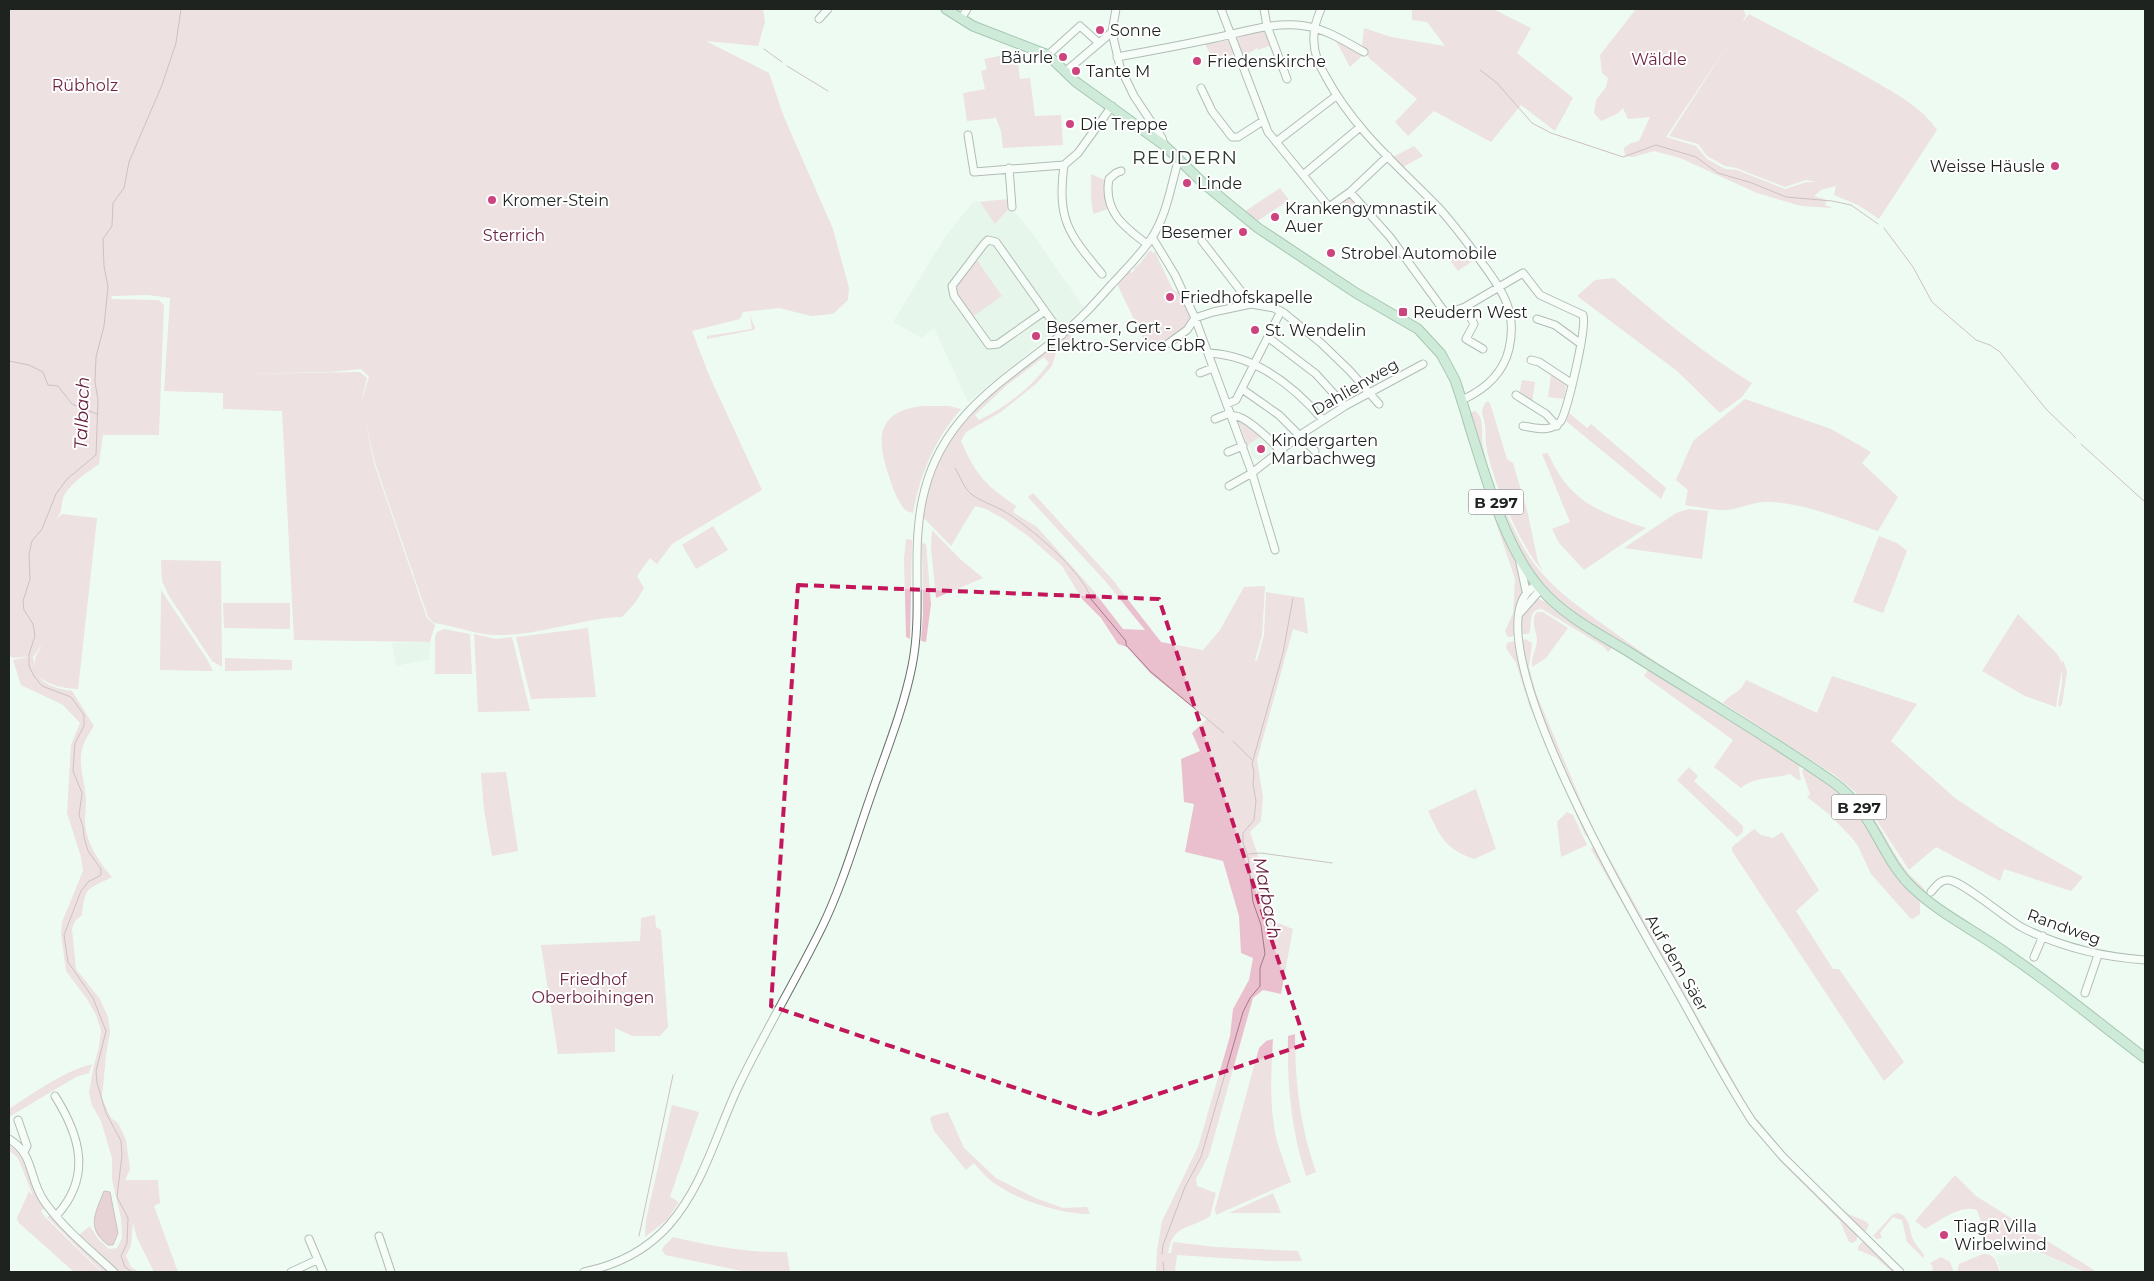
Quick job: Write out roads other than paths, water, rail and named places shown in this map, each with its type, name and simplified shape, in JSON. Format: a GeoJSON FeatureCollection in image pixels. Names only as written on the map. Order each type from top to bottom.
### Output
{"type":"FeatureCollection","features":[{"type":"Feature","properties":{"kind":"main road","name":"B 297"},"geometry":{"type":"LineString","coordinates":[[946,9],[973,26],[1048,55],[1065,72],[1164,145],[1225,201],[1272,238],[1356,293],[1418,329],[1434,345],[1447,364],[1462,400],[1508,536],[1519,558],[1539,587],[1558,607],[1834,783],[1861,809],[1896,867],[1912,888],[1950,917],[2012,956],[2145,1058]]}},
{"type":"Feature","properties":{"kind":"street"},"geometry":{"type":"LineString","coordinates":[[819,19],[828,9]]}},
{"type":"Feature","properties":{"kind":"street"},"geometry":{"type":"LineString","coordinates":[[961,19],[967,9]]}},
{"type":"Feature","properties":{"kind":"street"},"geometry":{"type":"LineString","coordinates":[[1116,9],[1112,32],[1117,57],[1128,85],[1150,117],[1164,145]]}},
{"type":"Feature","properties":{"kind":"street"},"geometry":{"type":"LineString","coordinates":[[1221,9],[1263,121],[1276,142],[1329,207],[1350,192],[1388,156]]}},
{"type":"Feature","properties":{"kind":"street"},"geometry":{"type":"LineString","coordinates":[[1264,9],[1267,26],[1287,79]]}},
{"type":"Feature","properties":{"kind":"street"},"geometry":{"type":"LineString","coordinates":[[1321,9],[1315,28],[1315,50],[1320,66],[1336,96],[1359,128],[1448,218],[1500,287],[1510,308],[1512,319],[1511,341],[1507,355],[1489,383],[1462,400]]}},
{"type":"Feature","properties":{"kind":"street"},"geometry":{"type":"LineString","coordinates":[[1117,57],[1168,49],[1267,26],[1295,25],[1315,28],[1364,52]]}},
{"type":"Feature","properties":{"kind":"street"},"geometry":{"type":"LineString","coordinates":[[1048,55],[1080,26],[1099,43]]}},
{"type":"Feature","properties":{"kind":"street"},"geometry":{"type":"LineString","coordinates":[[1065,72],[1112,32]]}},
{"type":"Feature","properties":{"kind":"street"},"geometry":{"type":"LineString","coordinates":[[1201,88],[1212,111],[1232,137],[1238,137],[1263,121]]}},
{"type":"Feature","properties":{"kind":"street"},"geometry":{"type":"LineString","coordinates":[[1276,142],[1336,96]]}},
{"type":"Feature","properties":{"kind":"street"},"geometry":{"type":"LineString","coordinates":[[968,134],[974,172],[1064,165],[1078,153],[1112,106]]}},
{"type":"Feature","properties":{"kind":"street"},"geometry":{"type":"LineString","coordinates":[[1142,128],[1150,117]]}},
{"type":"Feature","properties":{"kind":"street"},"geometry":{"type":"LineString","coordinates":[[1303,175],[1359,128]]}},
{"type":"Feature","properties":{"kind":"street"},"geometry":{"type":"LineString","coordinates":[[584,1272],[616,1262],[637,1252],[658,1236],[680,1211],[698,1180],[747,1069],[823,925],[843,875],[898,716],[911,671],[918,620],[918,530],[926,484],[935,460],[947,437],[962,417],[986,393],[1062,335],[1102,296],[1147,244],[1165,210],[1180,160]]}},
{"type":"Feature","properties":{"kind":"street"},"geometry":{"type":"LineString","coordinates":[[1064,165],[1062,205],[1068,227],[1075,242],[1102,274]]}},
{"type":"Feature","properties":{"kind":"street"},"geometry":{"type":"LineString","coordinates":[[1009,168],[1012,207]]}},
{"type":"Feature","properties":{"kind":"street"},"geometry":{"type":"LineString","coordinates":[[1121,172],[1116,173],[1108,181],[1112,209],[1120,223],[1147,244]]}},
{"type":"Feature","properties":{"kind":"street"},"geometry":{"type":"LineString","coordinates":[[1350,192],[1390,237],[1444,311],[1452,313],[1523,273],[1540,295],[1580,312],[1584,318],[1581,344],[1564,416],[1557,426],[1547,430],[1523,426]]}},
{"type":"Feature","properties":{"kind":"street"},"geometry":{"type":"LineString","coordinates":[[1152,236],[1171,268],[1195,318],[1252,473],[1275,550]]}},
{"type":"Feature","properties":{"kind":"street"},"geometry":{"type":"LineString","coordinates":[[1044,311],[998,344],[989,345],[985,342],[954,296],[952,286],[988,240],[996,242],[1062,335]]}},
{"type":"Feature","properties":{"kind":"street"},"geometry":{"type":"LineString","coordinates":[[1202,241],[1251,304]]}},
{"type":"Feature","properties":{"kind":"street"},"geometry":{"type":"LineString","coordinates":[[1169,343],[1187,330],[1195,318],[1237,306],[1251,304],[1266,306],[1281,311],[1321,344],[1350,371],[1379,404]]}},
{"type":"Feature","properties":{"kind":"street"},"geometry":{"type":"LineString","coordinates":[[1464,307],[1474,324],[1466,339],[1483,350]]}},
{"type":"Feature","properties":{"kind":"street"},"geometry":{"type":"LineString","coordinates":[[1227,404],[1234,402],[1242,389],[1281,311]]}},
{"type":"Feature","properties":{"kind":"street"},"geometry":{"type":"LineString","coordinates":[[1537,319],[1555,325],[1581,344]]}},
{"type":"Feature","properties":{"kind":"street"},"geometry":{"type":"LineString","coordinates":[[1269,338],[1316,374],[1345,406]]}},
{"type":"Feature","properties":{"kind":"street"},"geometry":{"type":"LineString","coordinates":[[1208,353],[1227,354],[1256,364],[1298,394],[1323,420]]}},
{"type":"Feature","properties":{"kind":"street"},"geometry":{"type":"LineString","coordinates":[[1531,360],[1539,362],[1571,383]]}},
{"type":"Feature","properties":{"kind":"street","name":"Dahlienweg"},"geometry":{"type":"LineString","coordinates":[[1229,486],[1252,473],[1300,435],[1345,406],[1423,364]]}},
{"type":"Feature","properties":{"kind":"street"},"geometry":{"type":"LineString","coordinates":[[1200,373],[1213,368]]}},
{"type":"Feature","properties":{"kind":"street"},"geometry":{"type":"LineString","coordinates":[[1242,389],[1262,402],[1300,435],[1315,451]]}},
{"type":"Feature","properties":{"kind":"street"},"geometry":{"type":"LineString","coordinates":[[1516,395],[1546,414],[1557,426]]}},
{"type":"Feature","properties":{"kind":"street"},"geometry":{"type":"LineString","coordinates":[[1215,419],[1231,415],[1238,416],[1253,426],[1280,451]]}},
{"type":"Feature","properties":{"kind":"street"},"geometry":{"type":"LineString","coordinates":[[1228,452],[1242,446]]}},
{"type":"Feature","properties":{"kind":"street"},"geometry":{"type":"LineString","coordinates":[[1519,558],[1526,591],[1539,587]]}},
{"type":"Feature","properties":{"kind":"street"},"geometry":{"type":"LineString","coordinates":[[1518,616],[1539,587]]}},
{"type":"Feature","properties":{"kind":"street","name":"Auf dem Säer"},"geometry":{"type":"LineString","coordinates":[[1526,591],[1519,607],[1518,638],[1528,687],[1551,747],[1593,840],[1744,1108],[1783,1157],[1900,1272]]}},
{"type":"Feature","properties":{"kind":"street","name":"Randweg"},"geometry":{"type":"LineString","coordinates":[[1931,892],[1944,880],[1956,882],[2005,917],[2043,936],[2098,955],[2145,960]]}},
{"type":"Feature","properties":{"kind":"street"},"geometry":{"type":"LineString","coordinates":[[2034,957],[2043,936]]}},
{"type":"Feature","properties":{"kind":"street"},"geometry":{"type":"LineString","coordinates":[[2086,993],[2098,955]]}},
{"type":"Feature","properties":{"kind":"street"},"geometry":{"type":"LineString","coordinates":[[55,1096],[75,1134],[79,1160],[76,1185],[65,1206],[56,1215]]}},
{"type":"Feature","properties":{"kind":"street"},"geometry":{"type":"LineString","coordinates":[[18,1120],[26,1140],[27,1146],[24,1152]]}},
{"type":"Feature","properties":{"kind":"street"},"geometry":{"type":"LineString","coordinates":[[9,1140],[24,1152],[44,1202],[114,1272]]}},
{"type":"Feature","properties":{"kind":"street"},"geometry":{"type":"LineString","coordinates":[[379,1236],[391,1272]]}},
{"type":"Feature","properties":{"kind":"street"},"geometry":{"type":"LineString","coordinates":[[309,1239],[323,1272]]}},
{"type":"Feature","properties":{"kind":"street"},"geometry":{"type":"LineString","coordinates":[[291,1272],[317,1260]]}},
{"type":"Feature","properties":{"kind":"waterway","name":"Talbach"},"geometry":{"type":"LineString","coordinates":[[132,1272],[125,1267],[121,1256],[127,1243],[128,1218],[117,1197],[122,1155],[121,1141],[106,1113],[97,1083],[96,1071],[106,1031],[93,998],[68,962],[64,935],[81,891],[88,882],[101,875],[101,869],[88,851],[84,837],[79,815],[82,793],[73,771],[75,743],[84,726],[84,715],[71,697],[42,686],[34,676],[29,666],[29,654],[35,636],[33,624],[24,610],[23,601],[30,579],[29,554],[32,541],[42,529],[56,494],[67,479],[96,455],[98,400],[95,382],[96,357],[104,326],[108,287],[104,266],[103,239],[112,226],[113,203],[124,188],[129,162],[162,85],[176,43],[181,9]]}},
{"type":"Feature","properties":{"kind":"waterway"},"geometry":{"type":"LineString","coordinates":[[764,49],[782,62]]}},
{"type":"Feature","properties":{"kind":"waterway"},"geometry":{"type":"LineString","coordinates":[[787,66],[828,91]]}},
{"type":"Feature","properties":{"kind":"waterway"},"geometry":{"type":"LineString","coordinates":[[1480,70],[1497,83],[1532,123],[1551,133],[1623,157],[1656,145],[1696,157],[1718,173],[1752,183],[1786,197],[1832,201],[1851,205],[1878,224]]}},
{"type":"Feature","properties":{"kind":"waterway"},"geometry":{"type":"LineString","coordinates":[[1884,228],[1913,267],[1932,302],[1976,340],[1990,345],[2000,352],[2046,409],[2076,438]]}},
{"type":"Feature","properties":{"kind":"waterway"},"geometry":{"type":"LineString","coordinates":[[9,361],[29,365],[43,372],[48,385],[58,386],[72,404],[97,414]]}},
{"type":"Feature","properties":{"kind":"waterway"},"geometry":{"type":"LineString","coordinates":[[2081,444],[2145,502]]}},
{"type":"Feature","properties":{"kind":"waterway"},"geometry":{"type":"LineString","coordinates":[[955,468],[971,494],[1002,510],[1026,526],[1066,562],[1086,588],[1091,599],[1126,641],[1126,645],[1151,672],[1224,733]]}},
{"type":"Feature","properties":{"kind":"waterway","name":"Marbach"},"geometry":{"type":"LineString","coordinates":[[1162,1254],[1163,1245],[1185,1187],[1201,1157],[1243,1012],[1250,998],[1260,986],[1260,968],[1265,954],[1261,925],[1253,902],[1248,857],[1243,843],[1243,833],[1254,820],[1256,801],[1252,764],[1283,653],[1293,598]]}},
{"type":"Feature","properties":{"kind":"waterway"},"geometry":{"type":"LineString","coordinates":[[1233,741],[1252,760]]}},
{"type":"Feature","properties":{"kind":"waterway"},"geometry":{"type":"LineString","coordinates":[[1249,854],[1261,853],[1332,863]]}},
{"type":"Feature","properties":{"kind":"waterway"},"geometry":{"type":"LineString","coordinates":[[639,1236],[673,1075]]}},
{"type":"Feature","properties":{"kind":"waterway","name":"Marbach"},"geometry":{"type":"LineString","coordinates":[[1163,1262],[1164,1272]]}},
{"type":"Feature","properties":{"kind":"place","name":"Sonne"},"geometry":{"type":"Point","coordinates":[1100,30]}},
{"type":"Feature","properties":{"kind":"place","name":"Bäurle"},"geometry":{"type":"Point","coordinates":[1063,57]}},
{"type":"Feature","properties":{"kind":"place","name":"Friedenskirche"},"geometry":{"type":"Point","coordinates":[1197,61]}},
{"type":"Feature","properties":{"kind":"place","name":"Tante M"},"geometry":{"type":"Point","coordinates":[1076,71]}},
{"type":"Feature","properties":{"kind":"place","name":"Die Treppe"},"geometry":{"type":"Point","coordinates":[1070,124]}},
{"type":"Feature","properties":{"kind":"place","name":"Weisse Häusle"},"geometry":{"type":"Point","coordinates":[2055,166]}},
{"type":"Feature","properties":{"kind":"place","name":"Linde"},"geometry":{"type":"Point","coordinates":[1187,183]}},
{"type":"Feature","properties":{"kind":"place","name":"Kromer-Stein"},"geometry":{"type":"Point","coordinates":[492,200]}},
{"type":"Feature","properties":{"kind":"place","name":"Krankengymnastik Auer"},"geometry":{"type":"Point","coordinates":[1275,217]}},
{"type":"Feature","properties":{"kind":"place","name":"Besemer"},"geometry":{"type":"Point","coordinates":[1243,232]}},
{"type":"Feature","properties":{"kind":"place","name":"Strobel Automobile"},"geometry":{"type":"Point","coordinates":[1331,253]}},
{"type":"Feature","properties":{"kind":"place","name":"Friedhofskapelle"},"geometry":{"type":"Point","coordinates":[1170,297]}},
{"type":"Feature","properties":{"kind":"place","name":"Reudern West"},"geometry":{"type":"Point","coordinates":[1403,312]}},
{"type":"Feature","properties":{"kind":"place","name":"St. Wendelin"},"geometry":{"type":"Point","coordinates":[1255,330]}},
{"type":"Feature","properties":{"kind":"place","name":"Besemer, Gert - Elektro-Service GbR"},"geometry":{"type":"Point","coordinates":[1036,336]}},
{"type":"Feature","properties":{"kind":"place","name":"Kindergarten Marbachweg"},"geometry":{"type":"Point","coordinates":[1261,449]}},
{"type":"Feature","properties":{"kind":"place","name":"TiagR Villa Wirbelwind"},"geometry":{"type":"Point","coordinates":[1944,1235]}},
{"type":"Feature","properties":{"kind":"district","name":"REUDERN"},"geometry":{"type":"Point","coordinates":[1185,157]}},
{"type":"Feature","properties":{"kind":"park label","name":"Wäldle"},"geometry":{"type":"Point","coordinates":[1659,59]}},
{"type":"Feature","properties":{"kind":"park label","name":"Rübholz"},"geometry":{"type":"Point","coordinates":[85,85]}},
{"type":"Feature","properties":{"kind":"park label","name":"Sterrich"},"geometry":{"type":"Point","coordinates":[514,235]}},
{"type":"Feature","properties":{"kind":"park label","name":"Friedhof Oberboihingen"},"geometry":{"type":"Point","coordinates":[593,988]}}]}
